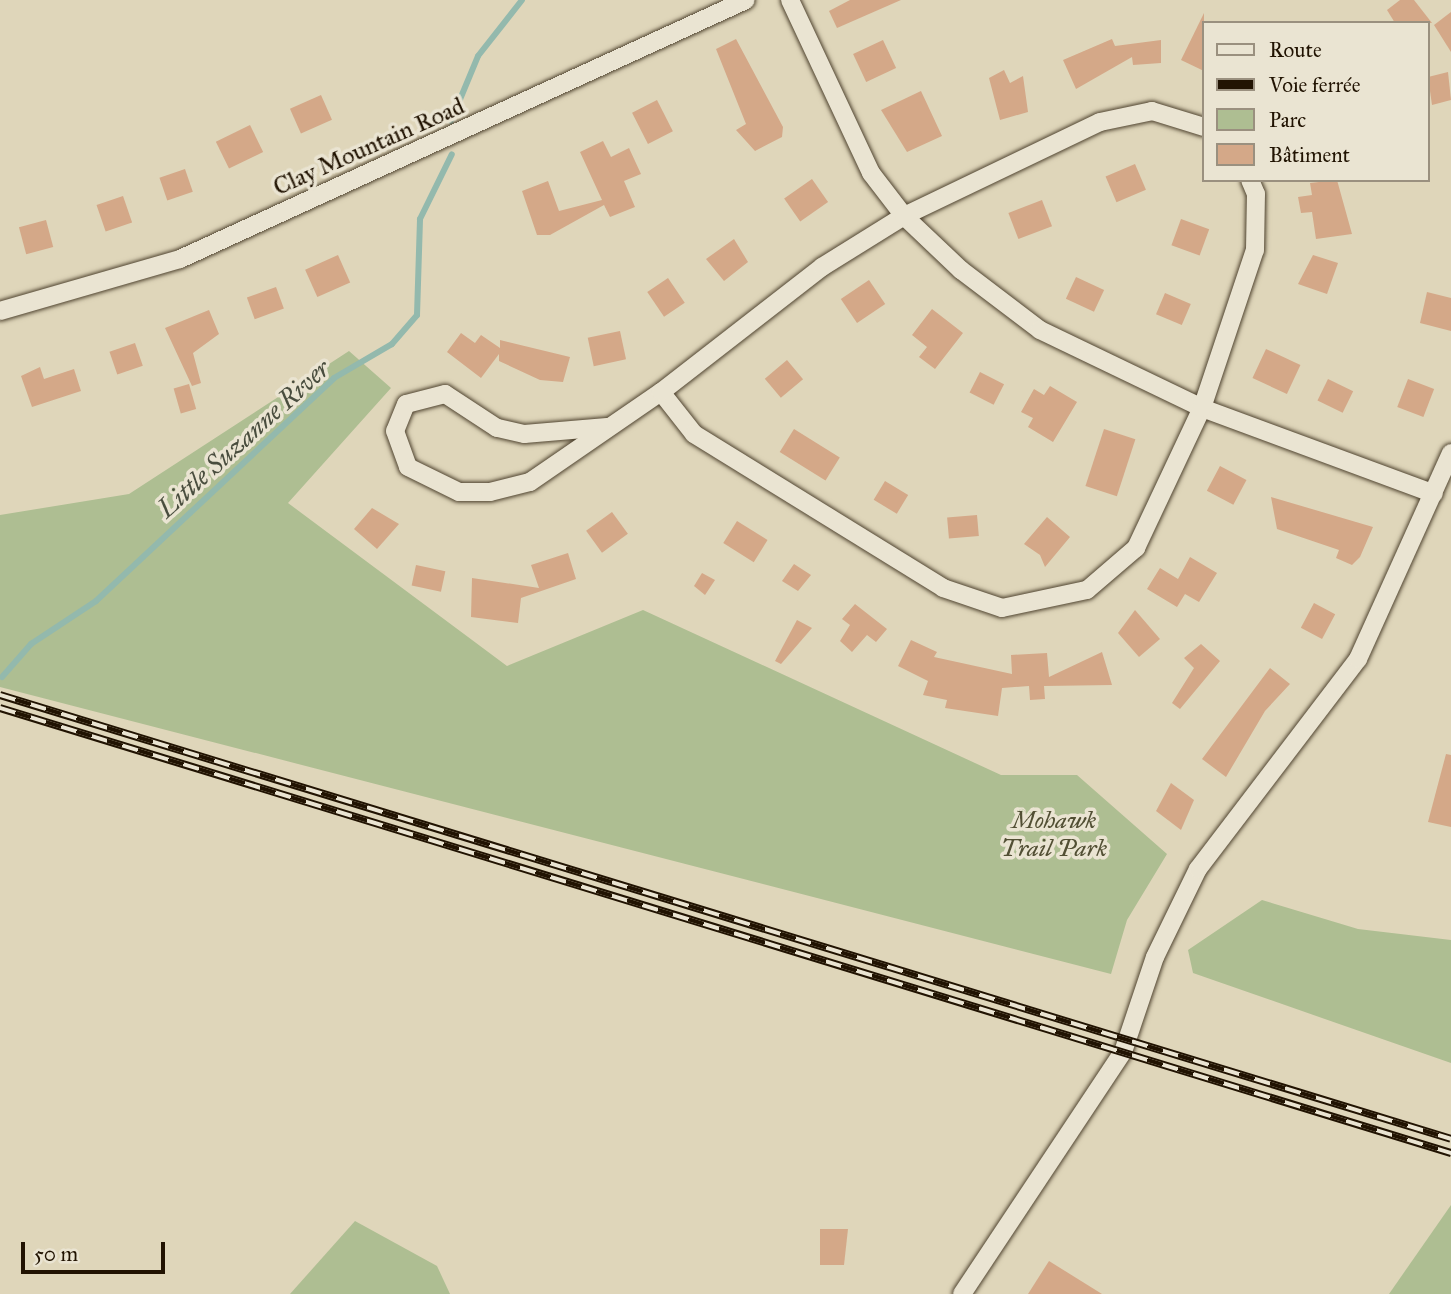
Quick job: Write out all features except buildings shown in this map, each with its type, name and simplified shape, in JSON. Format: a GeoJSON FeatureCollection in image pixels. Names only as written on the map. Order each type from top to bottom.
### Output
{"type":"FeatureCollection","features":[{"type":"Feature","properties":{"kind":"street","name":"Clay Mountain Road"},"geometry":{"type":"LineString","coordinates":[[0,311],[180,259],[747,0]]}},
{"type":"Feature","properties":{"kind":"street"},"geometry":{"type":"LineString","coordinates":[[790,0],[871,173],[904,216],[1040,330],[1202,408],[1434,494]]}},
{"type":"Feature","properties":{"kind":"street"},"geometry":{"type":"LineString","coordinates":[[607,427],[524,434],[497,428],[445,394],[406,404],[396,431],[408,467],[423,478],[459,492],[490,492],[550,473],[607,427],[661,392],[822,267],[904,216],[1100,122],[1152,111],[1202,126]]}},
{"type":"Feature","properties":{"kind":"street"},"geometry":{"type":"LineString","coordinates":[[661,392],[694,435],[943,588],[1002,608],[1087,590],[1115,571],[1136,548],[1202,408],[1255,250],[1256,194],[1251,182]]}},
{"type":"Feature","properties":{"kind":"street"},"geometry":{"type":"LineString","coordinates":[[962,1294],[1080,1125],[1127,1041],[1155,957],[1198,869],[1358,659],[1451,453]]}},
{"type":"Feature","properties":{"kind":"green space","name":"Mohawk Trail Park"},"geometry":{"type":"Polygon","coordinates":[[[349,351],[391,388],[288,503],[507,666],[643,610],[1001,775],[1077,775],[1167,854],[1127,920],[1111,974],[0,687],[0,515],[129,494],[349,351]]]}},
{"type":"Feature","properties":{"kind":"green space"},"geometry":{"type":"Polygon","coordinates":[[[1262,900],[1358,929],[1451,940],[1451,1063],[1193,973],[1188,950],[1262,900]]]}},
{"type":"Feature","properties":{"kind":"green space"},"geometry":{"type":"Polygon","coordinates":[[[1451,1205],[1451,1294],[1389,1294],[1451,1205]]]}},
{"type":"Feature","properties":{"kind":"green space"},"geometry":{"type":"Polygon","coordinates":[[[355,1221],[437,1266],[450,1294],[290,1294],[355,1221]]]}},
{"type":"Feature","properties":{"kind":"waterway","name":"Little Suzanne River"},"geometry":{"type":"LineString","coordinates":[[451,121],[478,56],[522,0]]}},
{"type":"Feature","properties":{"kind":"waterway","name":"Little Suzanne River"},"geometry":{"type":"LineString","coordinates":[[2,677],[31,644],[96,601],[334,378],[392,344],[417,315],[420,219],[452,154]]}},
{"type":"Feature","properties":{"kind":"railway"},"geometry":{"type":"LineString","coordinates":[[0,695],[1451,1139]]}},
{"type":"Feature","properties":{"kind":"railway"},"geometry":{"type":"LineString","coordinates":[[0,708],[1451,1153]]}}]}
